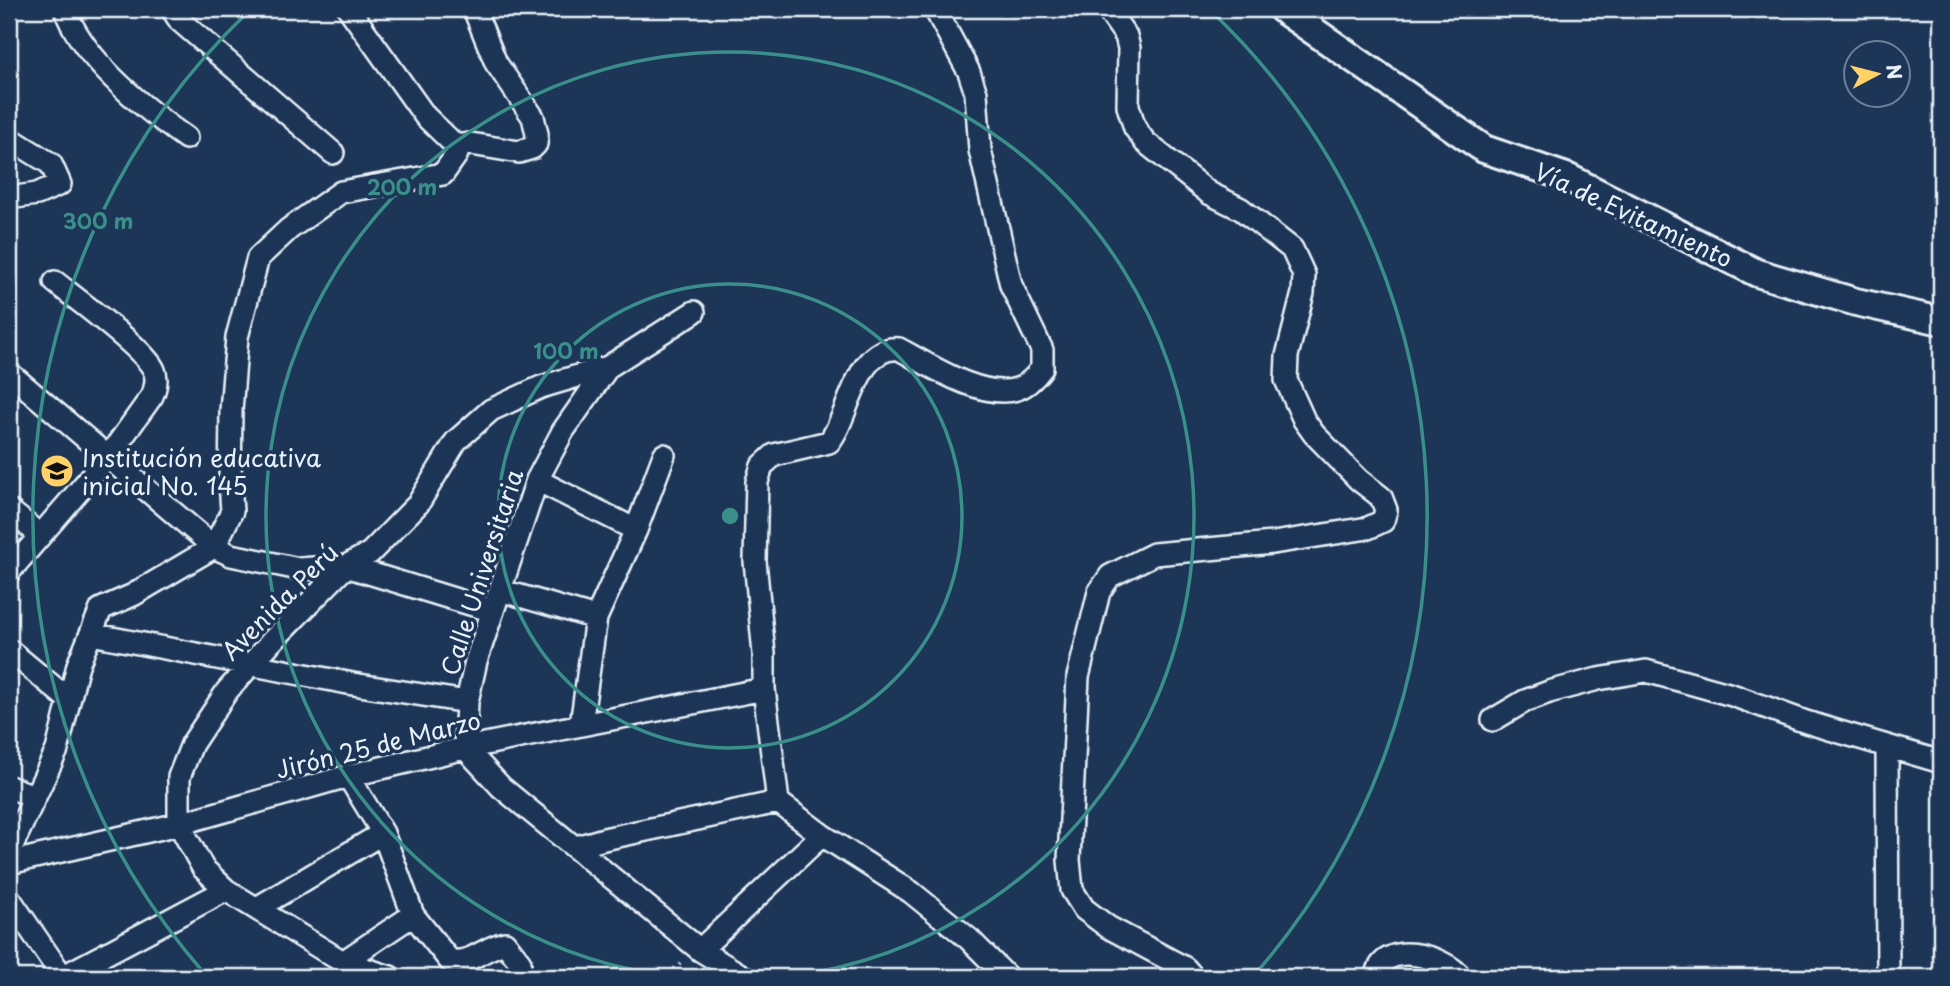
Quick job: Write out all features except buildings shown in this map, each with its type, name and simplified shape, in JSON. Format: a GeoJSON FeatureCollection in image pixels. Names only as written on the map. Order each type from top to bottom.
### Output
{"type":"FeatureCollection","features":[{"type":"Feature","properties":{"kind":"main road","name":"Vía de Evitamiento"},"geometry":{"type":"LineString","coordinates":[[1282,9],[1484,149],[1569,178],[1757,273],[1856,302],[1941,321]]}},
{"type":"Feature","properties":{"kind":"street"},"geometry":{"type":"LineString","coordinates":[[65,9],[70,23],[102,66],[165,123],[186,138]]}},
{"type":"Feature","properties":{"kind":"street"},"geometry":{"type":"LineString","coordinates":[[172,9],[180,21],[333,153]]}},
{"type":"Feature","properties":{"kind":"street"},"geometry":{"type":"LineString","coordinates":[[9,852],[57,750],[78,666],[101,609],[132,595],[214,547],[232,511],[231,411],[237,337],[258,258],[289,229],[341,192],[443,174],[457,154],[456,146],[425,116],[349,9]]}},
{"type":"Feature","properties":{"kind":"street"},"geometry":{"type":"LineString","coordinates":[[456,146],[471,144],[519,152],[536,144],[533,117],[496,63],[474,9]]}},
{"type":"Feature","properties":{"kind":"street"},"geometry":{"type":"LineString","coordinates":[[935,9],[969,72],[976,93],[980,150],[1011,285],[1042,350],[1042,368],[1020,389],[1002,392],[984,389],[954,378],[899,349],[882,351],[869,361],[850,395],[835,435],[829,442],[774,455],[762,466],[757,482],[755,561],[764,654],[764,689],[778,802],[822,835],[911,892],[970,939],[1007,977]]}},
{"type":"Feature","properties":{"kind":"street"},"geometry":{"type":"LineString","coordinates":[[1107,9],[1126,36],[1129,48],[1128,106],[1135,128],[1145,142],[1209,193],[1241,209],[1292,249],[1304,275],[1303,293],[1287,356],[1286,380],[1304,420],[1314,434],[1359,480],[1381,497],[1386,510],[1383,521],[1368,528],[1273,543],[1154,554],[1110,576],[1099,592],[1078,677],[1069,860],[1072,890],[1084,909],[1108,927],[1185,968],[1193,977]]}},
{"type":"Feature","properties":{"kind":"street"},"geometry":{"type":"LineString","coordinates":[[9,138],[51,164],[60,184],[37,194],[9,198]]}},
{"type":"Feature","properties":{"kind":"street"},"geometry":{"type":"LineString","coordinates":[[9,572],[109,456],[156,388],[156,372],[145,355],[55,282]]}},
{"type":"Feature","properties":{"kind":"street","name":"Avenida Perú"},"geometry":{"type":"LineString","coordinates":[[390,977],[349,969],[226,890],[202,868],[178,824],[179,777],[192,744],[227,691],[251,664],[346,566],[370,553],[418,504],[456,441],[491,410],[541,387],[608,367],[694,312]]}},
{"type":"Feature","properties":{"kind":"street","name":"Calle Universitaria"},"geometry":{"type":"LineString","coordinates":[[465,748],[467,702],[476,661],[537,480],[563,431],[608,367]]}},
{"type":"Feature","properties":{"kind":"street"},"geometry":{"type":"LineString","coordinates":[[9,373],[214,547],[231,555],[299,569],[346,566],[493,611]]}},
{"type":"Feature","properties":{"kind":"street"},"geometry":{"type":"LineString","coordinates":[[581,725],[596,618],[636,530],[664,455]]}},
{"type":"Feature","properties":{"kind":"street"},"geometry":{"type":"LineString","coordinates":[[537,480],[636,530]]}},
{"type":"Feature","properties":{"kind":"street"},"geometry":{"type":"LineString","coordinates":[[9,509],[40,535]]}},
{"type":"Feature","properties":{"kind":"street"},"geometry":{"type":"LineString","coordinates":[[500,590],[596,618]]}},
{"type":"Feature","properties":{"kind":"street"},"geometry":{"type":"LineString","coordinates":[[91,634],[353,684],[467,702]]}},
{"type":"Feature","properties":{"kind":"street"},"geometry":{"type":"LineString","coordinates":[[9,650],[69,700]]}},
{"type":"Feature","properties":{"kind":"street"},"geometry":{"type":"LineString","coordinates":[[1493,720],[1525,701],[1549,692],[1598,679],[1646,671],[1732,695],[1806,722],[1941,762]]}},
{"type":"Feature","properties":{"kind":"street","name":"Jirón 25 de Marzo"},"geometry":{"type":"LineString","coordinates":[[9,863],[178,824],[348,776],[465,748],[764,689]]}},
{"type":"Feature","properties":{"kind":"street"},"geometry":{"type":"LineString","coordinates":[[1886,747],[1888,977]]}},
{"type":"Feature","properties":{"kind":"street"},"geometry":{"type":"LineString","coordinates":[[465,748],[501,787],[700,950],[742,977]]}},
{"type":"Feature","properties":{"kind":"street"},"geometry":{"type":"LineString","coordinates":[[348,776],[383,833],[413,915],[450,961],[463,963],[505,943],[520,962]]}},
{"type":"Feature","properties":{"kind":"street"},"geometry":{"type":"LineString","coordinates":[[9,787],[34,796]]}},
{"type":"Feature","properties":{"kind":"street"},"geometry":{"type":"LineString","coordinates":[[576,847],[778,802]]}},
{"type":"Feature","properties":{"kind":"street"},"geometry":{"type":"LineString","coordinates":[[257,908],[383,833]]}},
{"type":"Feature","properties":{"kind":"street"},"geometry":{"type":"LineString","coordinates":[[700,950],[822,835]]}},
{"type":"Feature","properties":{"kind":"street"},"geometry":{"type":"LineString","coordinates":[[9,898],[63,977],[226,890]]}},
{"type":"Feature","properties":{"kind":"street"},"geometry":{"type":"LineString","coordinates":[[349,969],[413,915]]}},
{"type":"Feature","properties":{"kind":"street"},"geometry":{"type":"LineString","coordinates":[[1377,977],[1382,962],[1411,954],[1443,961],[1461,977]]}},
{"type":"Feature","properties":{"kind":"path"},"geometry":{"type":"LineString","coordinates":[[662,977],[700,950]]}},
{"type":"Feature","properties":{"kind":"place","name":"Institución educativa inicial No. 145"},"geometry":{"type":"Point","coordinates":[57,471]}}]}
